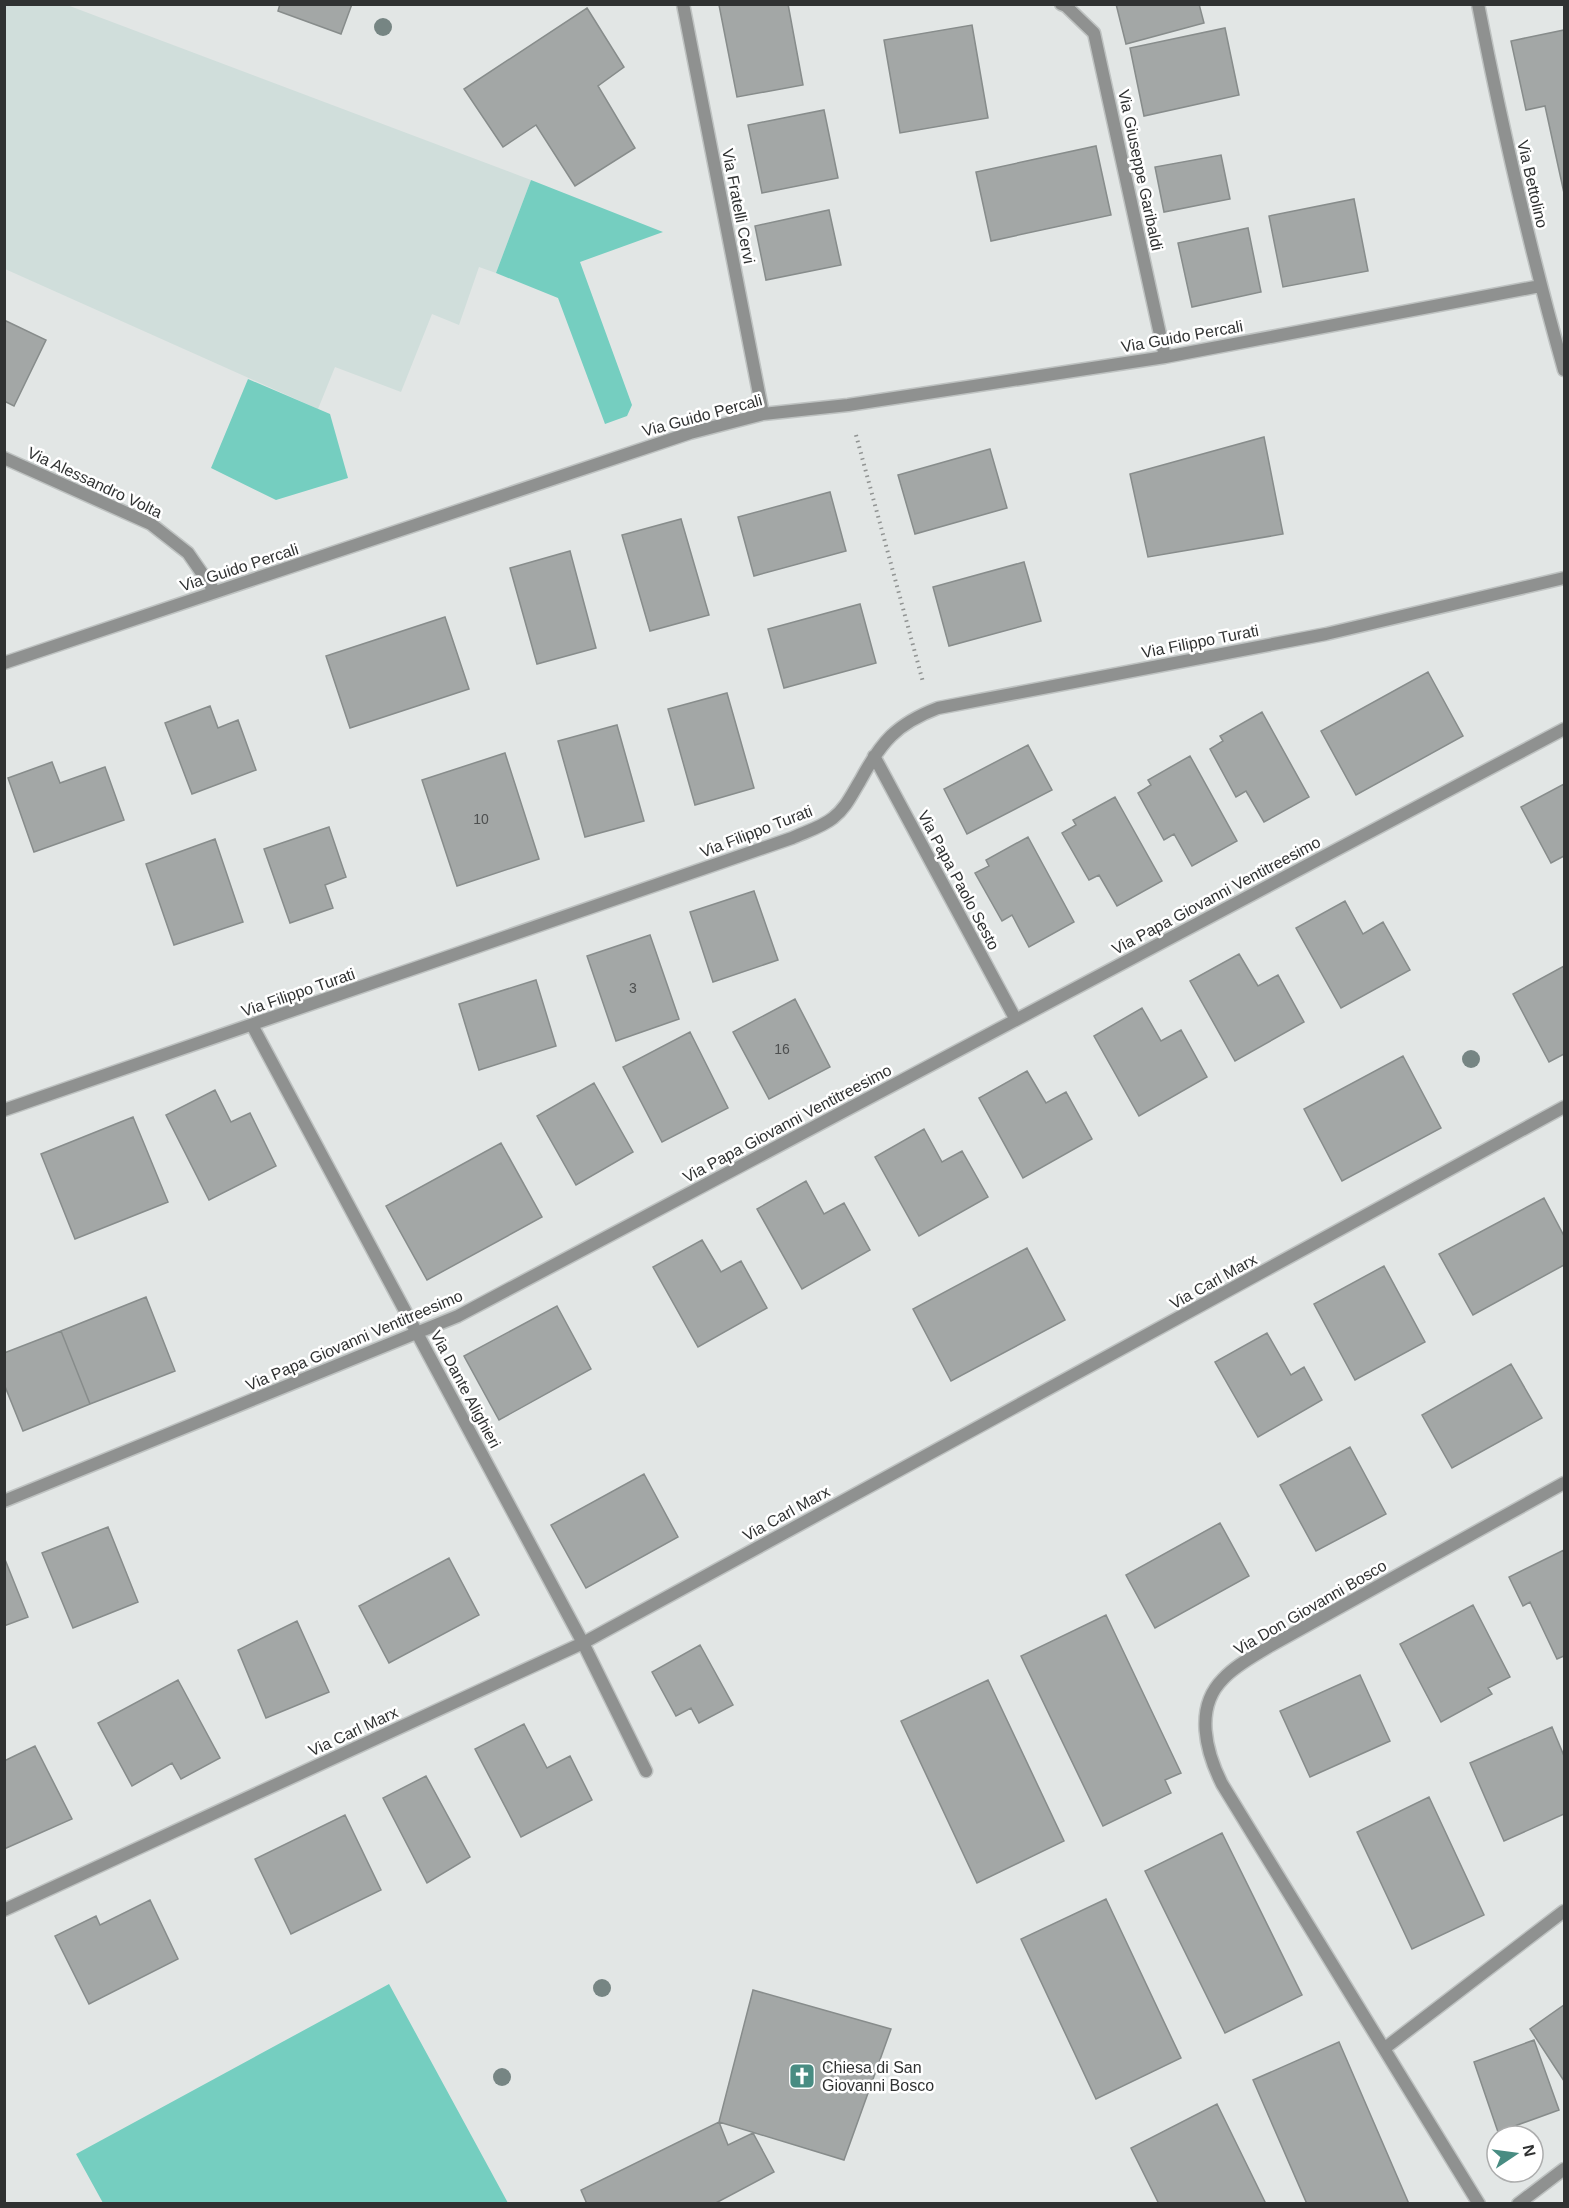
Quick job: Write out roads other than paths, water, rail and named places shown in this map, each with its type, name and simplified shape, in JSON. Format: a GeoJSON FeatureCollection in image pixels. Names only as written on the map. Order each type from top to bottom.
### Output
{"type":"FeatureCollection","features":[{"type":"Feature","properties":{"kind":"street","name":"Via Fratelli Cervi"},"geometry":{"type":"LineString","coordinates":[[683,4],[763,414]]}},
{"type":"Feature","properties":{"kind":"street","name":"Via Giuseppe Garibaldi"},"geometry":{"type":"LineString","coordinates":[[1061,4],[1094,33],[1165,357]]}},
{"type":"Feature","properties":{"kind":"street","name":"Via Bettolino"},"geometry":{"type":"LineString","coordinates":[[1478,4],[1496,97],[1540,285],[1564,370]]}},
{"type":"Feature","properties":{"kind":"street","name":"Via Guido Percali"},"geometry":{"type":"LineString","coordinates":[[4,663],[690,432],[763,414],[848,405],[1165,357],[1540,285]]}},
{"type":"Feature","properties":{"kind":"street","name":"Via Alessandro Volta"},"geometry":{"type":"LineString","coordinates":[[4,458],[151,524],[188,553],[215,592]]}},
{"type":"Feature","properties":{"kind":"street","name":"Via Filippo Turati"},"geometry":{"type":"LineString","coordinates":[[4,1110],[792,838],[832,819],[849,801],[874,756],[892,732],[917,716],[938,708],[1326,634],[1564,578]]}},
{"type":"Feature","properties":{"kind":"street","name":"Via Papa Giovanni Ventitreesimo"},"geometry":{"type":"LineString","coordinates":[[4,1501],[458,1316],[1564,729]]}},
{"type":"Feature","properties":{"kind":"street","name":"Via Papa Paolo Sesto"},"geometry":{"type":"LineString","coordinates":[[874,756],[1016,1020]]}},
{"type":"Feature","properties":{"kind":"street","name":"Via Dante Alighieri"},"geometry":{"type":"LineString","coordinates":[[252,1025],[583,1643],[646,1771]]}},
{"type":"Feature","properties":{"kind":"street","name":"Via Carl Marx"},"geometry":{"type":"LineString","coordinates":[[4,1910],[583,1643],[1564,1107]]}},
{"type":"Feature","properties":{"kind":"street","name":"Via Don Giovanni Bosco"},"geometry":{"type":"LineString","coordinates":[[1479,2204],[1222,1784],[1211,1762],[1205,1724],[1213,1691],[1223,1678],[1270,1646],[1564,1483]]}},
{"type":"Feature","properties":{"kind":"street"},"geometry":{"type":"LineString","coordinates":[[1384,2048],[1564,1911]]}},
{"type":"Feature","properties":{"kind":"street"},"geometry":{"type":"LineString","coordinates":[[1518,2204],[1564,2169]]}},
{"type":"Feature","properties":{"kind":"place","name":"Chiesa di San Giovanni Bosco"},"geometry":{"type":"Point","coordinates":[802,2076]}}]}
